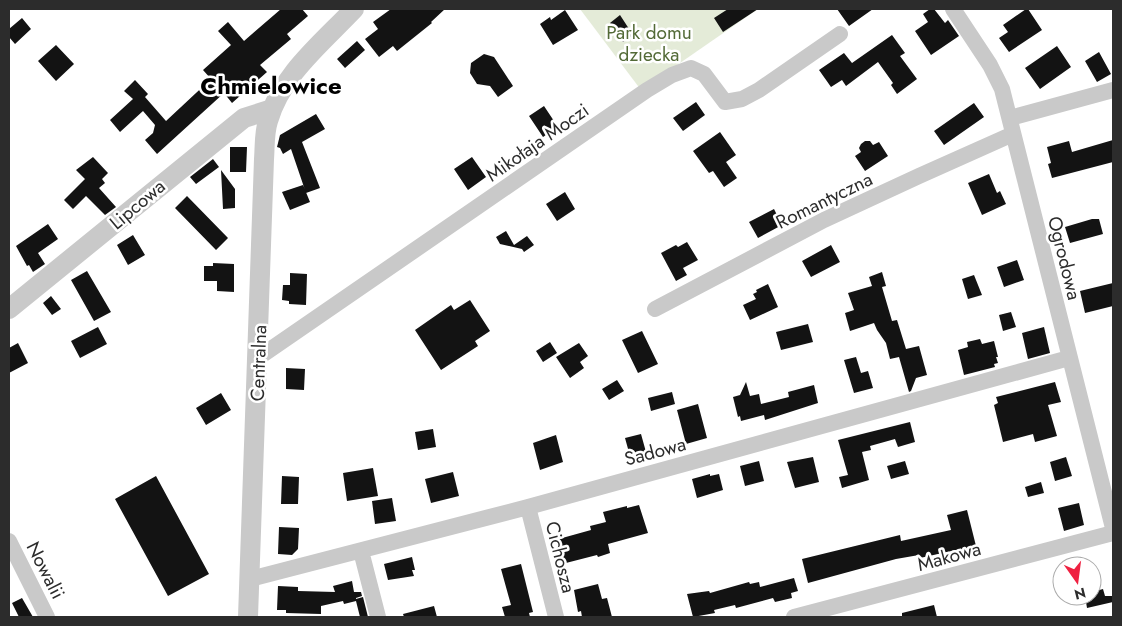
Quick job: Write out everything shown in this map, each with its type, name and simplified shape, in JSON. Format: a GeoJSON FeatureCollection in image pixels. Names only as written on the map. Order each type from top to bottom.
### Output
{"type":"FeatureCollection","features":[{"type":"Feature","properties":{"kind":"street","name":"Centralna"},"geometry":{"type":"LineString","coordinates":[[248,617],[264,159],[267,123],[272,109],[298,67],[354,9]]}},
{"type":"Feature","properties":{"kind":"street","name":"Ogrodowa"},"geometry":{"type":"LineString","coordinates":[[953,9],[990,65],[1002,89],[1070,358],[1108,488],[1113,528]]}},
{"type":"Feature","properties":{"kind":"street","name":"Mikołaja Moczi"},"geometry":{"type":"LineString","coordinates":[[258,358],[647,90],[672,75],[691,68],[704,74],[724,102],[742,99],[759,90],[840,34]]}},
{"type":"Feature","properties":{"kind":"street"},"geometry":{"type":"LineString","coordinates":[[1010,118],[1113,90]]}},
{"type":"Feature","properties":{"kind":"street","name":"Lipcowa"},"geometry":{"type":"LineString","coordinates":[[10,306],[244,118],[272,109]]}},
{"type":"Feature","properties":{"kind":"street","name":"Romantyczna"},"geometry":{"type":"LineString","coordinates":[[656,309],[824,220],[1013,134]]}},
{"type":"Feature","properties":{"kind":"street","name":"Sadowa"},"geometry":{"type":"LineString","coordinates":[[250,579],[528,507],[1070,358]]}},
{"type":"Feature","properties":{"kind":"street","name":"Cichosza"},"geometry":{"type":"LineString","coordinates":[[528,507],[556,617]]}},
{"type":"Feature","properties":{"kind":"street","name":"Makowa"},"geometry":{"type":"LineString","coordinates":[[794,617],[1113,533]]}},
{"type":"Feature","properties":{"kind":"street","name":"Nowalii"},"geometry":{"type":"LineString","coordinates":[[9,541],[47,617]]}},
{"type":"Feature","properties":{"kind":"street"},"geometry":{"type":"LineString","coordinates":[[361,551],[378,617]]}},
{"type":"Feature","properties":{"kind":"green space","name":"Park domu dziecka"},"geometry":{"type":"Polygon","coordinates":[[[580,9],[758,9],[641,90],[580,9]]]}},
{"type":"Feature","properties":{"kind":"building"},"geometry":{"type":"Polygon","coordinates":[[[281,9],[302,9],[308,16],[287,34],[291,39],[260,65],[267,72],[232,103],[224,93],[157,154],[145,140],[153,133],[155,125],[143,111],[120,132],[110,120],[133,99],[124,91],[135,80],[148,94],[145,97],[166,121],[211,79],[203,70],[231,45],[218,31],[228,22],[244,41],[281,9]]]}},
{"type":"Feature","properties":{"kind":"building"},"geometry":{"type":"Polygon","coordinates":[[[391,9],[445,9],[432,23],[397,51],[393,46],[379,57],[365,39],[378,29],[373,22],[391,9]]]}},
{"type":"Feature","properties":{"kind":"building"},"geometry":{"type":"Polygon","coordinates":[[[728,9],[758,9],[723,32],[714,18],[728,9]]]}},
{"type":"Feature","properties":{"kind":"building"},"geometry":{"type":"Polygon","coordinates":[[[837,9],[873,9],[849,26],[837,9]]]}},
{"type":"Feature","properties":{"kind":"building"},"geometry":{"type":"Polygon","coordinates":[[[930,9],[934,9],[945,23],[948,20],[959,36],[931,55],[915,31],[928,22],[923,14],[930,9]]]}},
{"type":"Feature","properties":{"kind":"building"},"geometry":{"type":"Polygon","coordinates":[[[1028,9],[1042,30],[1009,52],[999,38],[1008,32],[1003,25],[1028,9]]]}},
{"type":"Feature","properties":{"kind":"building"},"geometry":{"type":"Polygon","coordinates":[[[565,10],[578,30],[553,45],[540,24],[550,17],[551,20],[565,10]]]}},
{"type":"Feature","properties":{"kind":"building"},"geometry":{"type":"Polygon","coordinates":[[[620,15],[633,35],[623,42],[610,23],[620,15]]]}},
{"type":"Feature","properties":{"kind":"building"},"geometry":{"type":"Polygon","coordinates":[[[22,18],[31,29],[15,44],[9,37],[9,29],[22,18]]]}},
{"type":"Feature","properties":{"kind":"building"},"geometry":{"type":"Polygon","coordinates":[[[892,35],[905,53],[900,56],[917,79],[897,94],[891,85],[893,83],[878,62],[846,86],[842,80],[831,87],[819,70],[844,53],[852,63],[892,35]]]}},
{"type":"Feature","properties":{"kind":"building"},"geometry":{"type":"Polygon","coordinates":[[[357,41],[365,50],[345,68],[337,59],[357,41]]]}},
{"type":"Feature","properties":{"kind":"building"},"geometry":{"type":"Polygon","coordinates":[[[56,45],[74,64],[56,81],[38,61],[56,45]]]}},
{"type":"Feature","properties":{"kind":"building"},"geometry":{"type":"Polygon","coordinates":[[[1057,46],[1071,67],[1040,89],[1025,68],[1057,46]]]}},
{"type":"Feature","properties":{"kind":"building"},"geometry":{"type":"Polygon","coordinates":[[[1099,52],[1111,74],[1097,82],[1085,61],[1099,52]]]}},
{"type":"Feature","properties":{"kind":"building"},"geometry":{"type":"Polygon","coordinates":[[[484,54],[494,57],[513,86],[498,97],[490,86],[477,84],[470,73],[471,63],[484,54]]]}},
{"type":"Feature","properties":{"kind":"building"},"geometry":{"type":"Polygon","coordinates":[[[696,102],[705,115],[683,131],[673,118],[696,102]]]}},
{"type":"Feature","properties":{"kind":"building"},"geometry":{"type":"Polygon","coordinates":[[[974,103],[984,117],[944,145],[934,131],[974,103]]]}},
{"type":"Feature","properties":{"kind":"building"},"geometry":{"type":"Polygon","coordinates":[[[544,106],[558,127],[543,137],[529,116],[544,106]]]}},
{"type":"Feature","properties":{"kind":"building"},"geometry":{"type":"Polygon","coordinates":[[[316,114],[325,129],[302,142],[320,188],[306,193],[291,149],[283,154],[280,148],[277,147],[280,135],[316,114]]]}},
{"type":"Feature","properties":{"kind":"building"},"geometry":{"type":"Polygon","coordinates":[[[720,132],[736,155],[726,162],[737,178],[724,187],[713,171],[709,173],[693,151],[720,132]]]}},
{"type":"Feature","properties":{"kind":"building"},"geometry":{"type":"Polygon","coordinates":[[[1113,140],[1113,162],[1052,178],[1048,164],[1051,163],[1047,147],[1069,141],[1072,152],[1113,140]]]}},
{"type":"Feature","properties":{"kind":"building"},"geometry":{"type":"Polygon","coordinates":[[[865,141],[870,141],[873,145],[879,142],[888,156],[865,171],[855,156],[861,152],[859,148],[865,141]]]}},
{"type":"Feature","properties":{"kind":"building"},"geometry":{"type":"Polygon","coordinates":[[[230,147],[247,147],[246,172],[230,172],[230,147]]]}},
{"type":"Feature","properties":{"kind":"building"},"geometry":{"type":"Polygon","coordinates":[[[93,157],[108,173],[102,179],[105,183],[99,188],[116,207],[105,215],[86,196],[73,209],[64,200],[85,179],[76,170],[93,157]]]}},
{"type":"Feature","properties":{"kind":"building"},"geometry":{"type":"Polygon","coordinates":[[[472,157],[486,177],[468,190],[454,169],[472,157]]]}},
{"type":"Feature","properties":{"kind":"building"},"geometry":{"type":"Polygon","coordinates":[[[213,159],[219,167],[196,184],[190,177],[213,159]]]}},
{"type":"Feature","properties":{"kind":"building"},"geometry":{"type":"Polygon","coordinates":[[[221,170],[235,189],[235,208],[223,209],[221,170]]]}},
{"type":"Feature","properties":{"kind":"building"},"geometry":{"type":"Polygon","coordinates":[[[989,174],[997,193],[1000,191],[1006,204],[982,215],[968,183],[989,174]]]}},
{"type":"Feature","properties":{"kind":"building"},"geometry":{"type":"Polygon","coordinates":[[[303,185],[310,202],[290,210],[282,192],[303,185]]]}},
{"type":"Feature","properties":{"kind":"building"},"geometry":{"type":"Polygon","coordinates":[[[565,192],[575,209],[557,221],[546,204],[565,192]]]}},
{"type":"Feature","properties":{"kind":"building"},"geometry":{"type":"Polygon","coordinates":[[[187,196],[228,238],[216,250],[175,208],[187,196]]]}},
{"type":"Feature","properties":{"kind":"building"},"geometry":{"type":"Polygon","coordinates":[[[774,209],[782,225],[758,238],[749,222],[774,209]]]}},
{"type":"Feature","properties":{"kind":"building"},"geometry":{"type":"Polygon","coordinates":[[[1092,219],[1099,219],[1103,234],[1070,243],[1065,227],[1092,219]]]}},
{"type":"Feature","properties":{"kind":"building"},"geometry":{"type":"Polygon","coordinates":[[[48,224],[58,239],[38,253],[45,264],[33,272],[29,265],[27,266],[16,246],[48,224]]]}},
{"type":"Feature","properties":{"kind":"building"},"geometry":{"type":"Polygon","coordinates":[[[506,231],[514,245],[527,236],[534,245],[524,252],[522,249],[500,244],[496,237],[506,231]]]}},
{"type":"Feature","properties":{"kind":"building"},"geometry":{"type":"Polygon","coordinates":[[[133,235],[145,255],[128,265],[117,245],[133,235]]]}},
{"type":"Feature","properties":{"kind":"building"},"geometry":{"type":"Polygon","coordinates":[[[687,242],[698,260],[683,268],[687,275],[676,281],[661,253],[676,245],[678,247],[687,242]]]}},
{"type":"Feature","properties":{"kind":"building"},"geometry":{"type":"Polygon","coordinates":[[[831,245],[840,262],[811,277],[802,261],[831,245]]]}},
{"type":"Feature","properties":{"kind":"building"},"geometry":{"type":"Polygon","coordinates":[[[1017,260],[1024,280],[1004,287],[997,267],[1017,260]]]}},
{"type":"Feature","properties":{"kind":"building"},"geometry":{"type":"Polygon","coordinates":[[[213,263],[234,264],[234,292],[217,291],[217,281],[204,281],[204,266],[213,266],[213,263]]]}},
{"type":"Feature","properties":{"kind":"building"},"geometry":{"type":"Polygon","coordinates":[[[87,271],[111,312],[94,321],[71,280],[87,271]]]}},
{"type":"Feature","properties":{"kind":"building"},"geometry":{"type":"Polygon","coordinates":[[[882,272],[886,286],[882,287],[892,321],[897,320],[906,349],[919,346],[927,375],[916,378],[909,392],[899,357],[890,359],[886,343],[874,323],[850,331],[845,313],[854,310],[848,293],[872,286],[869,277],[882,272]]]}},
{"type":"Feature","properties":{"kind":"building"},"geometry":{"type":"Polygon","coordinates":[[[290,273],[307,274],[306,305],[289,304],[289,301],[282,300],[283,285],[290,285],[290,273]]]}},
{"type":"Feature","properties":{"kind":"building"},"geometry":{"type":"Polygon","coordinates":[[[974,275],[982,295],[968,299],[962,279],[974,275]]]}},
{"type":"Feature","properties":{"kind":"building"},"geometry":{"type":"Polygon","coordinates":[[[1113,283],[1113,306],[1085,313],[1080,291],[1113,283]]]}},
{"type":"Feature","properties":{"kind":"building"},"geometry":{"type":"Polygon","coordinates":[[[768,284],[778,307],[750,320],[743,305],[756,299],[753,294],[757,292],[756,290],[768,284]]]}},
{"type":"Feature","properties":{"kind":"building"},"geometry":{"type":"Polygon","coordinates":[[[51,296],[61,309],[52,315],[43,303],[51,296]]]}},
{"type":"Feature","properties":{"kind":"building"},"geometry":{"type":"Polygon","coordinates":[[[470,300],[490,331],[475,341],[478,346],[441,370],[415,330],[451,305],[454,310],[470,300]]]}},
{"type":"Feature","properties":{"kind":"building"},"geometry":{"type":"Polygon","coordinates":[[[1011,312],[1016,327],[1003,331],[999,315],[1011,312]]]}},
{"type":"Feature","properties":{"kind":"building"},"geometry":{"type":"Polygon","coordinates":[[[808,324],[813,342],[781,350],[776,332],[808,324]]]}},
{"type":"Feature","properties":{"kind":"building"},"geometry":{"type":"Polygon","coordinates":[[[98,327],[107,344],[80,358],[71,341],[98,327]]]}},
{"type":"Feature","properties":{"kind":"building"},"geometry":{"type":"Polygon","coordinates":[[[1044,327],[1050,353],[1028,359],[1022,333],[1044,327]]]}},
{"type":"Feature","properties":{"kind":"building"},"geometry":{"type":"Polygon","coordinates":[[[642,331],[658,364],[638,373],[622,340],[642,331]]]}},
{"type":"Feature","properties":{"kind":"building"},"geometry":{"type":"Polygon","coordinates":[[[980,339],[982,344],[994,341],[998,363],[994,364],[995,367],[964,375],[958,350],[968,347],[967,342],[980,339]]]}},
{"type":"Feature","properties":{"kind":"building"},"geometry":{"type":"Polygon","coordinates":[[[550,342],[557,353],[543,362],[536,351],[550,342]]]}},
{"type":"Feature","properties":{"kind":"building"},"geometry":{"type":"Polygon","coordinates":[[[18,343],[28,363],[9,373],[9,348],[18,343]]]}},
{"type":"Feature","properties":{"kind":"building"},"geometry":{"type":"Polygon","coordinates":[[[579,343],[588,356],[580,362],[584,368],[570,378],[556,357],[579,343]]]}},
{"type":"Feature","properties":{"kind":"building"},"geometry":{"type":"Polygon","coordinates":[[[856,357],[861,373],[868,371],[873,388],[854,393],[844,360],[856,357]]]}},
{"type":"Feature","properties":{"kind":"building"},"geometry":{"type":"Polygon","coordinates":[[[286,368],[305,369],[304,390],[286,389],[286,368]]]}},
{"type":"Feature","properties":{"kind":"building"},"geometry":{"type":"Polygon","coordinates":[[[617,380],[624,391],[609,400],[602,389],[617,380]]]}},
{"type":"Feature","properties":{"kind":"building"},"geometry":{"type":"Polygon","coordinates":[[[746,382],[750,396],[759,394],[761,404],[789,397],[788,392],[814,385],[818,403],[765,420],[764,415],[741,421],[740,416],[738,417],[733,397],[740,395],[746,382]]]}},
{"type":"Feature","properties":{"kind":"building"},"geometry":{"type":"Polygon","coordinates":[[[1055,382],[1061,402],[1048,405],[1057,436],[1035,442],[1033,434],[1003,442],[994,405],[998,403],[996,397],[1055,382]]]}},
{"type":"Feature","properties":{"kind":"building"},"geometry":{"type":"Polygon","coordinates":[[[672,392],[675,404],[651,411],[648,398],[672,392]]]}},
{"type":"Feature","properties":{"kind":"building"},"geometry":{"type":"Polygon","coordinates":[[[221,393],[231,410],[206,425],[196,408],[221,393]]]}},
{"type":"Feature","properties":{"kind":"building"},"geometry":{"type":"Polygon","coordinates":[[[698,404],[707,438],[686,444],[677,410],[698,404]]]}},
{"type":"Feature","properties":{"kind":"building"},"geometry":{"type":"Polygon","coordinates":[[[910,422],[915,442],[898,447],[895,439],[870,446],[871,450],[862,452],[869,480],[842,488],[839,477],[848,475],[838,440],[910,422]]]}},
{"type":"Feature","properties":{"kind":"building"},"geometry":{"type":"Polygon","coordinates":[[[433,429],[436,447],[418,450],[415,432],[433,429]]]}},
{"type":"Feature","properties":{"kind":"building"},"geometry":{"type":"Polygon","coordinates":[[[641,434],[646,452],[630,456],[625,438],[641,434]]]}},
{"type":"Feature","properties":{"kind":"building"},"geometry":{"type":"Polygon","coordinates":[[[556,435],[563,462],[540,470],[533,443],[556,435]]]}},
{"type":"Feature","properties":{"kind":"building"},"geometry":{"type":"Polygon","coordinates":[[[813,457],[819,482],[795,488],[787,462],[813,457]]]}},
{"type":"Feature","properties":{"kind":"building"},"geometry":{"type":"Polygon","coordinates":[[[1066,457],[1072,476],[1055,481],[1050,462],[1066,457]]]}},
{"type":"Feature","properties":{"kind":"building"},"geometry":{"type":"Polygon","coordinates":[[[759,461],[764,481],[745,486],[740,466],[759,461]]]}},
{"type":"Feature","properties":{"kind":"building"},"geometry":{"type":"Polygon","coordinates":[[[905,461],[909,474],[891,479],[887,466],[905,461]]]}},
{"type":"Feature","properties":{"kind":"building"},"geometry":{"type":"Polygon","coordinates":[[[373,468],[378,496],[347,501],[343,473],[373,468]]]}},
{"type":"Feature","properties":{"kind":"building"},"geometry":{"type":"Polygon","coordinates":[[[453,472],[459,496],[431,503],[425,479],[453,472]]]}},
{"type":"Feature","properties":{"kind":"building"},"geometry":{"type":"Polygon","coordinates":[[[710,474],[710,476],[719,474],[723,490],[697,498],[692,479],[710,474]]]}},
{"type":"Feature","properties":{"kind":"building"},"geometry":{"type":"Polygon","coordinates":[[[156,476],[209,574],[168,596],[115,499],[156,476]]]}},
{"type":"Feature","properties":{"kind":"building"},"geometry":{"type":"Polygon","coordinates":[[[282,476],[299,477],[298,504],[281,504],[282,476]]]}},
{"type":"Feature","properties":{"kind":"building"},"geometry":{"type":"Polygon","coordinates":[[[1041,482],[1044,493],[1028,497],[1025,487],[1041,482]]]}},
{"type":"Feature","properties":{"kind":"building"},"geometry":{"type":"Polygon","coordinates":[[[392,498],[396,521],[375,524],[372,501],[392,498]]]}},
{"type":"Feature","properties":{"kind":"building"},"geometry":{"type":"Polygon","coordinates":[[[1079,503],[1084,525],[1064,531],[1058,508],[1079,503]]]}},
{"type":"Feature","properties":{"kind":"building"},"geometry":{"type":"Polygon","coordinates":[[[639,505],[648,533],[608,544],[610,553],[562,564],[555,540],[591,530],[590,526],[606,522],[603,512],[639,505]]]}},
{"type":"Feature","properties":{"kind":"building"},"geometry":{"type":"Polygon","coordinates":[[[967,510],[977,550],[957,555],[956,550],[920,558],[919,555],[896,559],[808,583],[802,559],[900,535],[901,541],[951,530],[947,515],[967,510]]]}},
{"type":"Feature","properties":{"kind":"building"},"geometry":{"type":"Polygon","coordinates":[[[279,527],[299,528],[298,549],[292,555],[278,554],[279,527]]]}},
{"type":"Feature","properties":{"kind":"building"},"geometry":{"type":"Polygon","coordinates":[[[412,557],[415,570],[412,570],[414,576],[388,580],[384,564],[412,557]]]}},
{"type":"Feature","properties":{"kind":"building"},"geometry":{"type":"Polygon","coordinates":[[[521,564],[533,612],[529,613],[530,617],[505,617],[502,607],[511,605],[501,569],[521,564]]]}},
{"type":"Feature","properties":{"kind":"building"},"geometry":{"type":"Polygon","coordinates":[[[794,578],[798,591],[791,593],[792,598],[775,602],[773,598],[736,608],[735,605],[714,610],[715,613],[693,617],[687,594],[709,591],[710,593],[749,582],[750,584],[759,582],[760,587],[794,578]]]}},
{"type":"Feature","properties":{"kind":"building"},"geometry":{"type":"Polygon","coordinates":[[[352,581],[354,592],[361,592],[362,596],[356,599],[363,597],[368,617],[360,617],[356,601],[344,604],[343,601],[321,606],[321,614],[286,613],[286,610],[277,610],[278,586],[298,587],[298,591],[335,592],[333,586],[352,581]]]}},
{"type":"Feature","properties":{"kind":"building"},"geometry":{"type":"Polygon","coordinates":[[[598,584],[602,599],[607,598],[612,617],[582,617],[581,611],[578,612],[574,590],[598,584]]]}},
{"type":"Feature","properties":{"kind":"building"},"geometry":{"type":"Polygon","coordinates":[[[1102,589],[1105,596],[1113,596],[1113,602],[1102,605],[1102,589]]]}},
{"type":"Feature","properties":{"kind":"building"},"geometry":{"type":"Polygon","coordinates":[[[22,598],[33,617],[19,617],[12,603],[22,598]]]}},
{"type":"Feature","properties":{"kind":"building"},"geometry":{"type":"Polygon","coordinates":[[[934,605],[937,617],[902,617],[902,613],[934,605]]]}},
{"type":"Feature","properties":{"kind":"building"},"geometry":{"type":"Polygon","coordinates":[[[434,606],[437,617],[404,617],[403,614],[434,606]]]}},
{"type":"Feature","properties":{"kind":"district","name":"Chmielowice"},"geometry":{"type":"Point","coordinates":[271,86]}}]}
